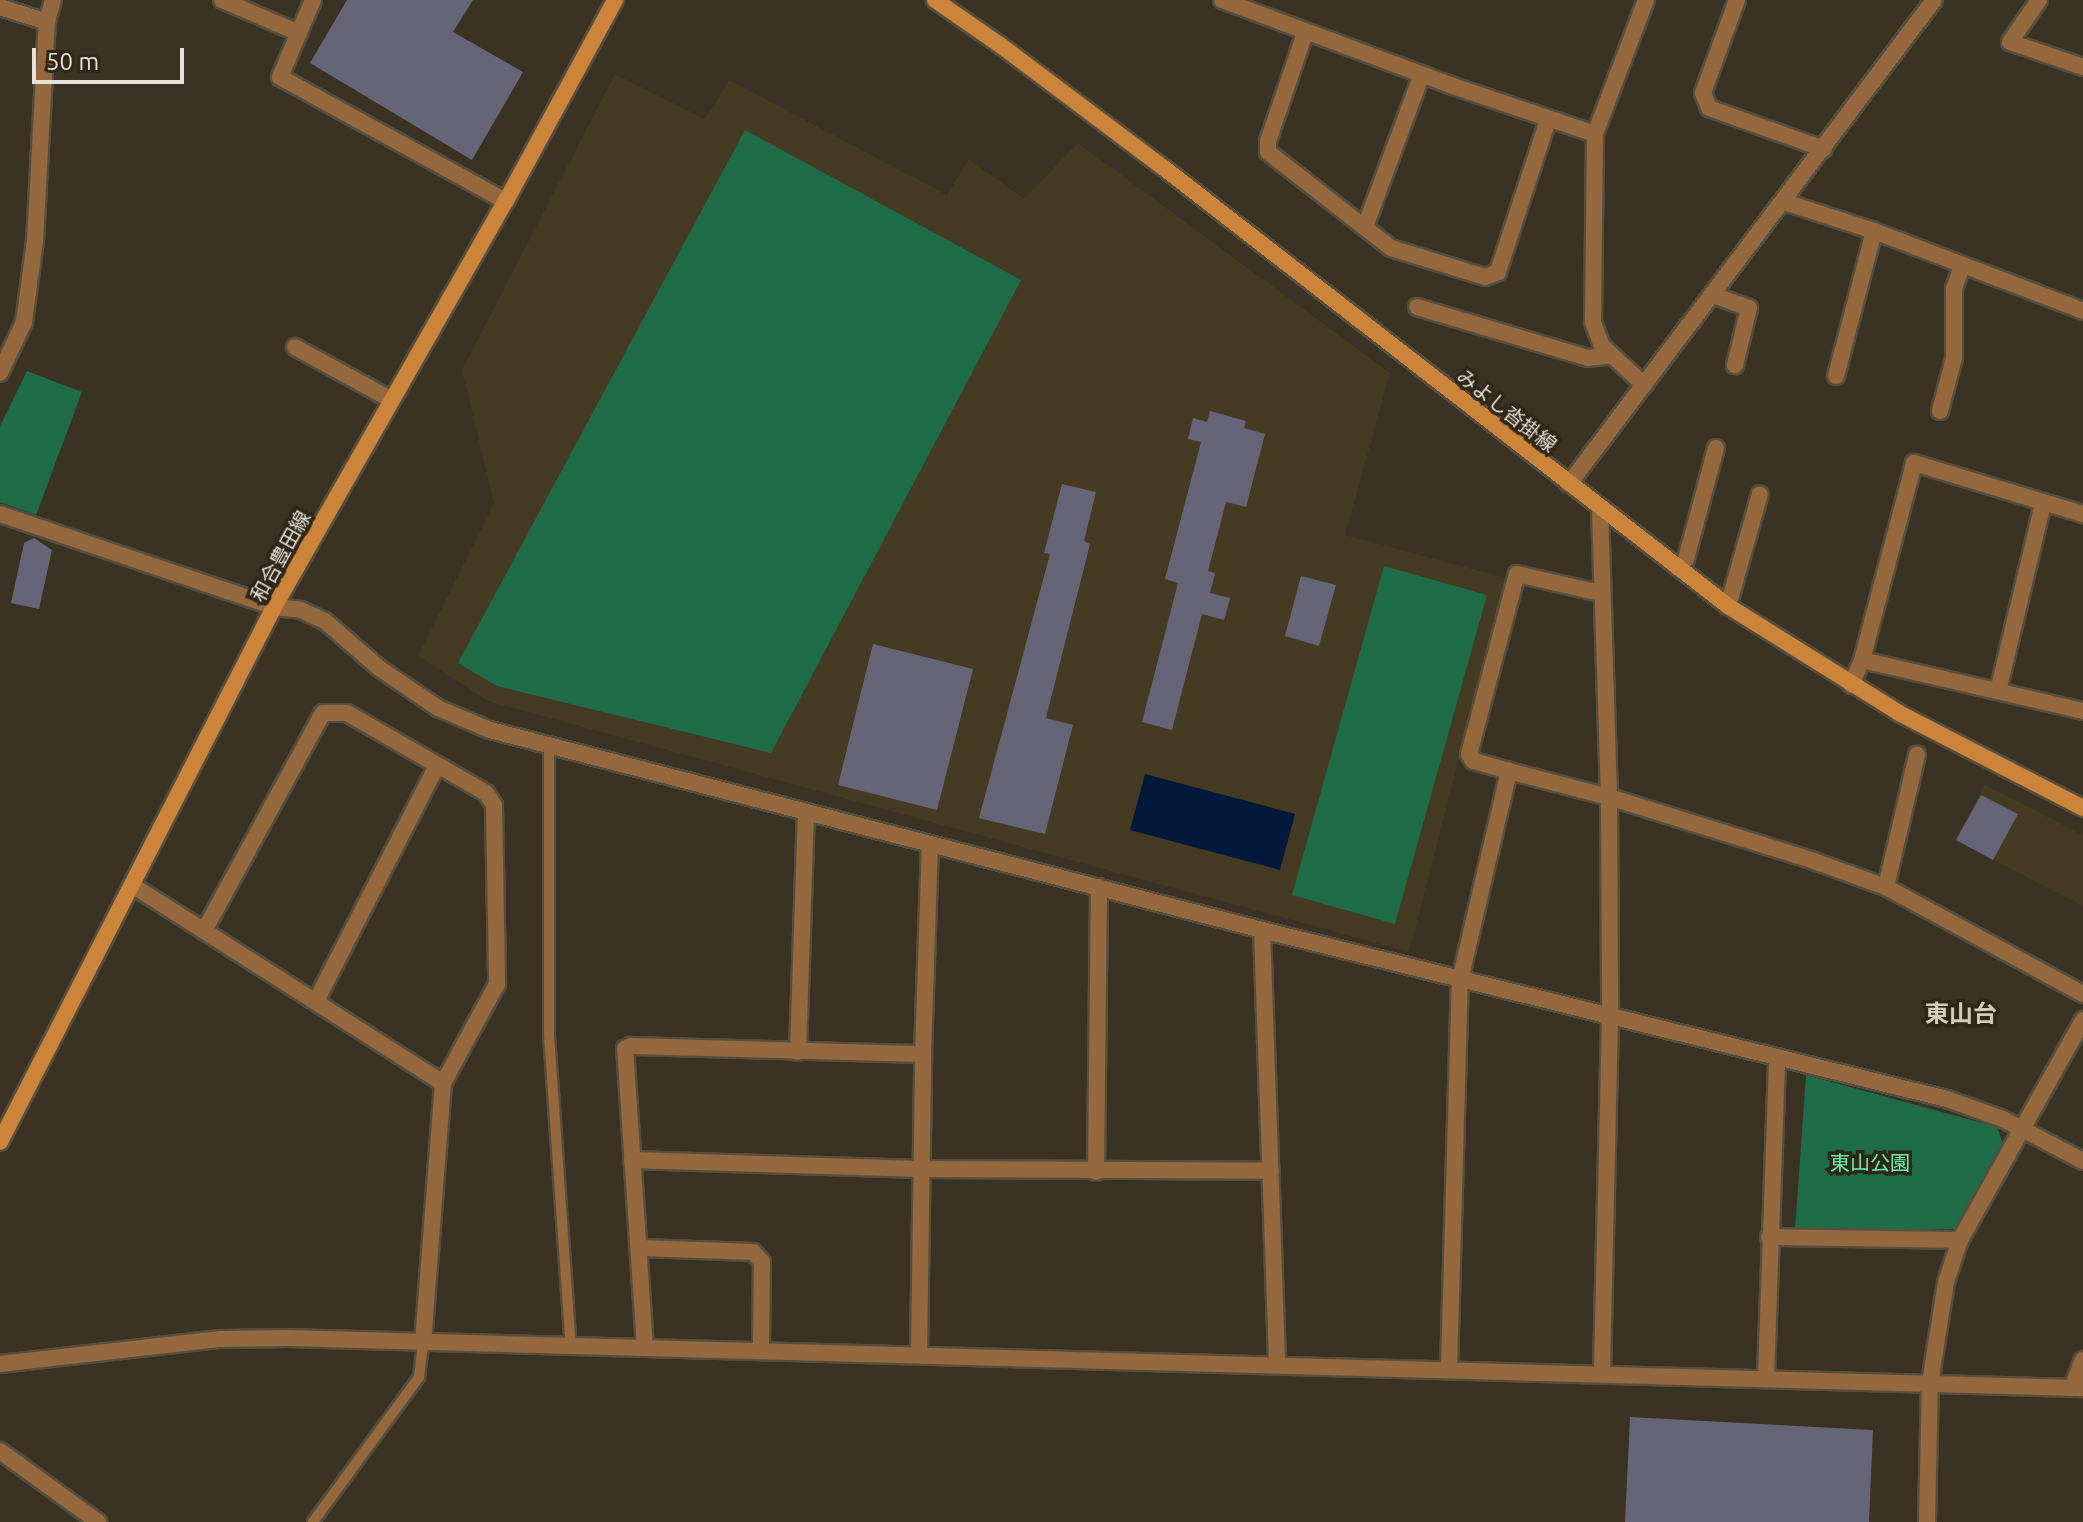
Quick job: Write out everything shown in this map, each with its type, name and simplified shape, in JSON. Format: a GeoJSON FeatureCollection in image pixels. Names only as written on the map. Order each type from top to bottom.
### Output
{"type":"FeatureCollection","features":[{"type":"Feature","properties":{"kind":"main road","name":"和合豊田線"},"geometry":{"type":"LineString","coordinates":[[0,1142],[274,607],[390,399],[506,201],[615,0]]}},
{"type":"Feature","properties":{"kind":"main road","name":"みよし沓掛線"},"geometry":{"type":"LineString","coordinates":[[935,0],[1164,168],[1600,510],[1728,606],[1851,685],[2083,808]]}},
{"type":"Feature","properties":{"kind":"street"},"geometry":{"type":"LineString","coordinates":[[0,373],[24,322],[35,241],[47,22],[53,0]]}},
{"type":"Feature","properties":{"kind":"street"},"geometry":{"type":"LineString","coordinates":[[222,0],[299,33]]}},
{"type":"Feature","properties":{"kind":"street"},"geometry":{"type":"LineString","coordinates":[[313,0],[280,77],[506,201]]}},
{"type":"Feature","properties":{"kind":"street"},"geometry":{"type":"LineString","coordinates":[[1222,0],[1305,33],[1595,134]]}},
{"type":"Feature","properties":{"kind":"street"},"geometry":{"type":"LineString","coordinates":[[1644,385],[1611,355],[1597,336],[1593,322],[1595,134],[1646,0]]}},
{"type":"Feature","properties":{"kind":"street"},"geometry":{"type":"LineString","coordinates":[[1737,0],[1703,93],[1709,108],[1824,149]]}},
{"type":"Feature","properties":{"kind":"street"},"geometry":{"type":"LineString","coordinates":[[1569,484],[1785,202],[1934,0]]}},
{"type":"Feature","properties":{"kind":"street"},"geometry":{"type":"LineString","coordinates":[[2039,0],[2010,42],[2083,67]]}},
{"type":"Feature","properties":{"kind":"street"},"geometry":{"type":"LineString","coordinates":[[0,7],[47,22]]}},
{"type":"Feature","properties":{"kind":"street"},"geometry":{"type":"LineString","coordinates":[[1305,33],[1268,141],[1268,152],[1391,248],[1485,277],[1498,272],[1548,120]]}},
{"type":"Feature","properties":{"kind":"street"},"geometry":{"type":"LineString","coordinates":[[1365,227],[1422,74]]}},
{"type":"Feature","properties":{"kind":"street"},"geometry":{"type":"LineString","coordinates":[[1785,202],[1874,231],[2083,311]]}},
{"type":"Feature","properties":{"kind":"street"},"geometry":{"type":"LineString","coordinates":[[1836,376],[1874,231]]}},
{"type":"Feature","properties":{"kind":"street"},"geometry":{"type":"LineString","coordinates":[[1940,411],[1954,358],[1954,289],[1962,266]]}},
{"type":"Feature","properties":{"kind":"street"},"geometry":{"type":"LineString","coordinates":[[1713,295],[1749,308],[1735,365]]}},
{"type":"Feature","properties":{"kind":"street"},"geometry":{"type":"LineString","coordinates":[[1417,307],[1588,358],[1611,355]]}},
{"type":"Feature","properties":{"kind":"street"},"geometry":{"type":"LineString","coordinates":[[295,347],[390,399]]}},
{"type":"Feature","properties":{"kind":"street"},"geometry":{"type":"LineString","coordinates":[[1678,568],[1686,559],[1716,448]]}},
{"type":"Feature","properties":{"kind":"street"},"geometry":{"type":"LineString","coordinates":[[1851,685],[1862,660],[1914,463],[2083,514]]}},
{"type":"Feature","properties":{"kind":"street"},"geometry":{"type":"LineString","coordinates":[[1728,606],[1760,494]]}},
{"type":"Feature","properties":{"kind":"street"},"geometry":{"type":"LineString","coordinates":[[1998,691],[2043,503]]}},
{"type":"Feature","properties":{"kind":"street"},"geometry":{"type":"LineString","coordinates":[[1600,510],[1600,593],[1609,797],[1610,1018],[1602,1372]]}},
{"type":"Feature","properties":{"kind":"street"},"geometry":{"type":"LineString","coordinates":[[0,514],[274,607],[301,610],[325,621],[379,668],[438,708],[490,730],[930,846],[1610,1018],[1947,1099],[2023,1129],[2083,1161]]}},
{"type":"Feature","properties":{"kind":"street"},"geometry":{"type":"LineString","coordinates":[[1600,593],[1517,574],[1469,754],[1473,761],[1609,797],[1814,861],[1886,887],[2083,994]]}},
{"type":"Feature","properties":{"kind":"street"},"geometry":{"type":"LineString","coordinates":[[1862,660],[2083,711]]}},
{"type":"Feature","properties":{"kind":"street"},"geometry":{"type":"LineString","coordinates":[[204,931],[323,713],[347,713],[486,793],[494,805],[497,984],[443,1083],[423,1344]]}},
{"type":"Feature","properties":{"kind":"street"},"geometry":{"type":"LineString","coordinates":[[1886,887],[1917,755]]}},
{"type":"Feature","properties":{"kind":"street"},"geometry":{"type":"LineString","coordinates":[[316,1001],[437,766]]}},
{"type":"Feature","properties":{"kind":"street"},"geometry":{"type":"LineString","coordinates":[[1449,1369],[1460,980],[1509,771]]}},
{"type":"Feature","properties":{"kind":"street"},"geometry":{"type":"LineString","coordinates":[[798,1052],[806,814]]}},
{"type":"Feature","properties":{"kind":"street"},"geometry":{"type":"LineString","coordinates":[[919,1355],[923,1054],[930,846]]}},
{"type":"Feature","properties":{"kind":"street"},"geometry":{"type":"LineString","coordinates":[[132,885],[443,1083]]}},
{"type":"Feature","properties":{"kind":"street"},"geometry":{"type":"LineString","coordinates":[[1096,1172],[1099,887]]}},
{"type":"Feature","properties":{"kind":"street"},"geometry":{"type":"LineString","coordinates":[[1262,930],[1277,1363]]}},
{"type":"Feature","properties":{"kind":"street"},"geometry":{"type":"LineString","coordinates":[[1927,1522],[1930,1383],[1946,1282],[1960,1240],[2083,1020]]}},
{"type":"Feature","properties":{"kind":"street"},"geometry":{"type":"LineString","coordinates":[[645,1348],[641,1248],[625,1049],[631,1046],[923,1054]]}},
{"type":"Feature","properties":{"kind":"street"},"geometry":{"type":"LineString","coordinates":[[1766,1377],[1777,1058]]}},
{"type":"Feature","properties":{"kind":"street"},"geometry":{"type":"LineString","coordinates":[[632,1160],[921,1169],[1271,1171]]}},
{"type":"Feature","properties":{"kind":"street"},"geometry":{"type":"LineString","coordinates":[[1769,1237],[1960,1240]]}},
{"type":"Feature","properties":{"kind":"street"},"geometry":{"type":"LineString","coordinates":[[641,1248],[753,1252],[762,1262],[761,1350]]}},
{"type":"Feature","properties":{"kind":"street"},"geometry":{"type":"LineString","coordinates":[[0,1364],[233,1339],[1277,1363],[2078,1388],[2083,1360]]}},
{"type":"Feature","properties":{"kind":"street"},"geometry":{"type":"LineString","coordinates":[[0,1451],[98,1522]]}},
{"type":"Feature","properties":{"kind":"lane"},"geometry":{"type":"LineString","coordinates":[[549,746],[549,1035],[571,1346]]}},
{"type":"Feature","properties":{"kind":"lane"},"geometry":{"type":"LineString","coordinates":[[313,1522],[419,1377],[423,1344]]}},
{"type":"Feature","properties":{"kind":"shaded area"},"geometry":{"type":"Polygon","coordinates":[[[615,74],[705,119],[729,80],[947,195],[969,159],[1024,199],[1078,143],[1390,373],[1345,535],[1506,578],[1409,952],[488,701],[418,656],[494,503],[462,370],[615,74]]]}},
{"type":"Feature","properties":{"kind":"shaded area"},"geometry":{"type":"Polygon","coordinates":[[[1985,785],[2083,835],[2083,906],[1955,840],[1985,785]]]}},
{"type":"Feature","properties":{"kind":"green space"},"geometry":{"type":"Polygon","coordinates":[[[745,130],[1021,280],[771,753],[497,686],[458,663],[745,130]]]}},
{"type":"Feature","properties":{"kind":"green space"},"geometry":{"type":"Polygon","coordinates":[[[27,371],[82,392],[36,515],[0,502],[0,426],[27,371]]]}},
{"type":"Feature","properties":{"kind":"green space"},"geometry":{"type":"Polygon","coordinates":[[[1384,566],[1487,595],[1395,924],[1292,895],[1384,566]]]}},
{"type":"Feature","properties":{"kind":"green space","name":"東山公園"},"geometry":{"type":"Polygon","coordinates":[[[1806,1075],[1997,1127],[2004,1147],[1962,1225],[1957,1229],[1795,1230],[1806,1075]]]}},
{"type":"Feature","properties":{"kind":"water"},"geometry":{"type":"Polygon","coordinates":[[[1145,774],[1295,814],[1280,870],[1130,830],[1145,774]]]}},
{"type":"Feature","properties":{"kind":"building"},"geometry":{"type":"Polygon","coordinates":[[[347,0],[473,0],[453,32],[523,72],[472,160],[310,63],[347,0]]]}},
{"type":"Feature","properties":{"kind":"building"},"geometry":{"type":"Polygon","coordinates":[[[1210,411],[1246,421],[1244,428],[1265,434],[1246,507],[1226,502],[1208,571],[1215,573],[1210,593],[1230,598],[1224,620],[1202,614],[1172,730],[1142,722],[1178,583],[1165,579],[1201,442],[1188,439],[1193,418],[1207,422],[1210,411]]]}},
{"type":"Feature","properties":{"kind":"building"},"geometry":{"type":"Polygon","coordinates":[[[1062,484],[1096,492],[1084,541],[1090,544],[1046,718],[1073,725],[1045,834],[979,818],[1050,554],[1044,553],[1062,484]]]}},
{"type":"Feature","properties":{"kind":"building"},"geometry":{"type":"Polygon","coordinates":[[[34,538],[52,550],[39,609],[11,603],[24,543],[34,538]]]}},
{"type":"Feature","properties":{"kind":"building"},"geometry":{"type":"Polygon","coordinates":[[[1301,576],[1336,585],[1319,646],[1285,636],[1301,576]]]}},
{"type":"Feature","properties":{"kind":"building"},"geometry":{"type":"Polygon","coordinates":[[[873,644],[973,669],[937,810],[838,785],[873,644]]]}},
{"type":"Feature","properties":{"kind":"building"},"geometry":{"type":"Polygon","coordinates":[[[1981,795],[2018,814],[1993,860],[1956,840],[1981,795]]]}},
{"type":"Feature","properties":{"kind":"building"},"geometry":{"type":"Polygon","coordinates":[[[1630,1417],[1873,1430],[1869,1522],[1625,1522],[1630,1417]]]}},
{"type":"Feature","properties":{"kind":"district","name":"東山台"},"geometry":{"type":"Point","coordinates":[1961,1014]}}]}
